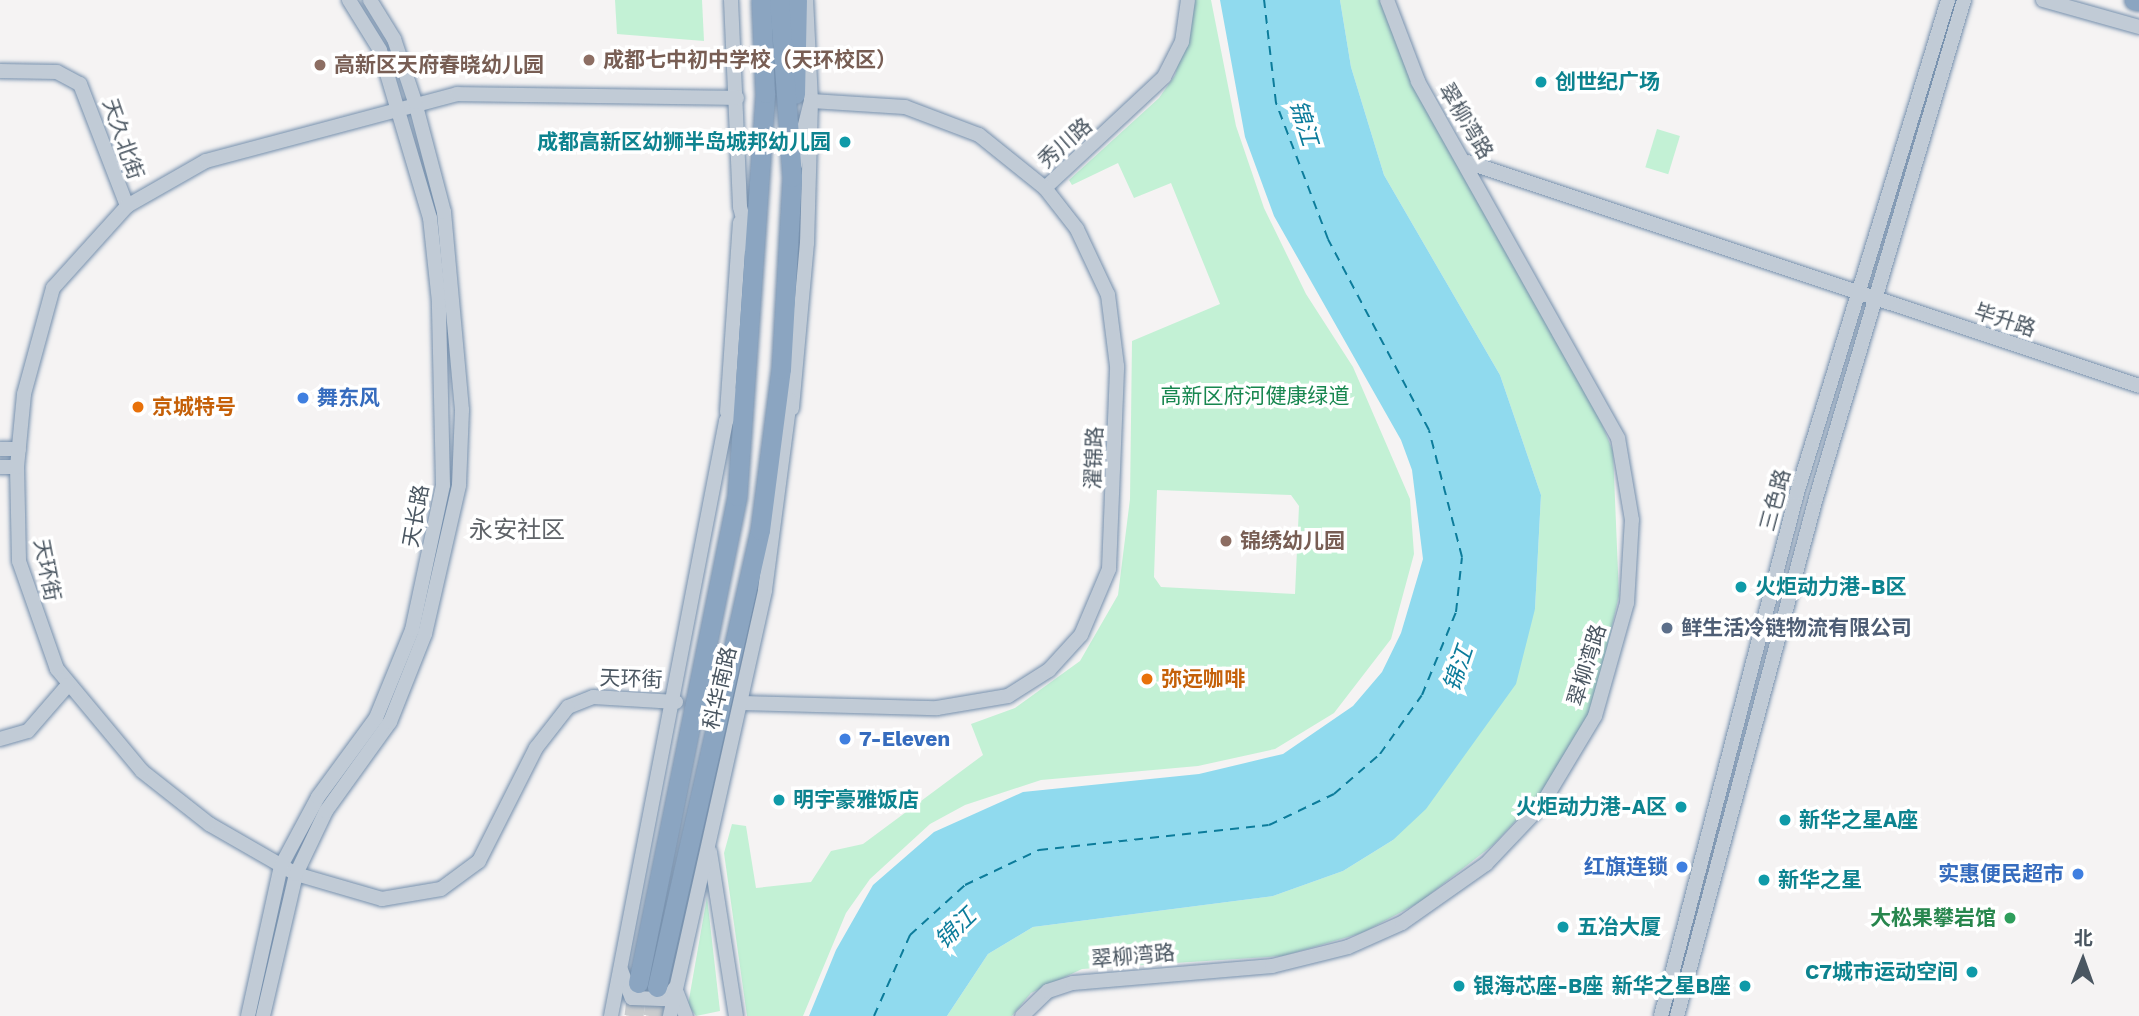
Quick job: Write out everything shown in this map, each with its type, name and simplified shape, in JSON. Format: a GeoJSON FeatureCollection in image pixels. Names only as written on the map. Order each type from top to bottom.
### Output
{"type":"FeatureCollection","features":[{"type":"Feature","properties":{"kind":"highway"},"geometry":{"type":"LineString","coordinates":[[750,0],[774,50]]}},
{"type":"Feature","properties":{"kind":"highway","name":"科华南路"},"geometry":{"type":"LineString","coordinates":[[761,0],[774,50],[790,144],[792,177],[781,369],[760,530],[647,985],[737,496],[756,268],[760,145],[774,50],[779,0]]}},
{"type":"Feature","properties":{"kind":"highway"},"geometry":{"type":"LineString","coordinates":[[774,50],[797,0]]}},
{"type":"Feature","properties":{"kind":"highway"},"geometry":{"type":"LineString","coordinates":[[2134,0],[2139,1]]}},
{"type":"Feature","properties":{"kind":"street","name":"天长路"},"geometry":{"type":"LineString","coordinates":[[248,1016],[281,866],[318,797],[376,718],[412,630],[443,485],[439,302],[430,218],[380,50],[349,0]]}},
{"type":"Feature","properties":{"kind":"street","name":"天长路"},"geometry":{"type":"LineString","coordinates":[[263,1016],[296,874],[326,811],[390,722],[425,634],[459,485],[454,305],[444,212],[415,102],[394,38],[370,0]]}},
{"type":"Feature","properties":{"kind":"street"},"geometry":{"type":"LineString","coordinates":[[726,421],[740,207],[731,0]]}},
{"type":"Feature","properties":{"kind":"street"},"geometry":{"type":"LineString","coordinates":[[792,408],[807,243],[811,102],[806,0]]}},
{"type":"Feature","properties":{"kind":"street","name":"秀川路"},"geometry":{"type":"LineString","coordinates":[[1045,188],[1058,167],[1148,85],[1173,42],[1179,0]]}},
{"type":"Feature","properties":{"kind":"street","name":"秀川路"},"geometry":{"type":"LineString","coordinates":[[1045,188],[1164,77],[1182,42],[1188,0]]}},
{"type":"Feature","properties":{"kind":"street","name":"翠柳湾路"},"geometry":{"type":"LineString","coordinates":[[1021,1016],[1048,992],[1073,983],[1272,966],[1348,947],[1402,923],[1486,864],[1541,806],[1595,716],[1627,603],[1632,520],[1618,438],[1466,162],[1418,81],[1387,0]]}},
{"type":"Feature","properties":{"kind":"street","name":"三色路"},"geometry":{"type":"LineString","coordinates":[[1661,1016],[1797,493],[1948,0]]}},
{"type":"Feature","properties":{"kind":"street","name":"三色路"},"geometry":{"type":"LineString","coordinates":[[1677,1016],[1875,300],[1964,0]]}},
{"type":"Feature","properties":{"kind":"street"},"geometry":{"type":"LineString","coordinates":[[2043,0],[2139,27]]}},
{"type":"Feature","properties":{"kind":"street","name":"天久北街"},"geometry":{"type":"LineString","coordinates":[[0,71],[57,72],[80,84],[127,206]]}},
{"type":"Feature","properties":{"kind":"street","name":"天环街"},"geometry":{"type":"LineString","coordinates":[[676,702],[593,696],[568,707],[536,748],[479,861],[441,888],[382,899],[296,874],[209,824],[142,771],[68,685],[43,640],[19,561],[17,467],[33,345],[53,288],[127,206],[206,160],[397,106],[485,91],[737,98]]}},
{"type":"Feature","properties":{"kind":"street"},"geometry":{"type":"LineString","coordinates":[[792,177],[811,102]]}},
{"type":"Feature","properties":{"kind":"street","name":"濯锦路"},"geometry":{"type":"LineString","coordinates":[[741,703],[973,706],[1008,696],[1049,670],[1081,635],[1108,569],[1117,366],[1095,261],[1045,188],[979,135],[941,116],[905,107],[811,102]]}},
{"type":"Feature","properties":{"kind":"street","name":"毕升路"},"geometry":{"type":"LineString","coordinates":[[1466,162],[2139,386]]}},
{"type":"Feature","properties":{"kind":"street"},"geometry":{"type":"LineString","coordinates":[[740,207],[756,268]]}},
{"type":"Feature","properties":{"kind":"street","name":"科华南路"},"geometry":{"type":"LineString","coordinates":[[670,1016],[765,590],[792,408],[781,369]]}},
{"type":"Feature","properties":{"kind":"street","name":"科华南路"},"geometry":{"type":"LineString","coordinates":[[611,1016],[619,958],[676,702],[726,421],[747,380]]}},
{"type":"Feature","properties":{"kind":"street"},"geometry":{"type":"LineString","coordinates":[[0,449],[19,449]]}},
{"type":"Feature","properties":{"kind":"street"},"geometry":{"type":"LineString","coordinates":[[0,467],[17,467]]}},
{"type":"Feature","properties":{"kind":"street"},"geometry":{"type":"LineString","coordinates":[[708,534],[737,496]]}},
{"type":"Feature","properties":{"kind":"street"},"geometry":{"type":"LineString","coordinates":[[760,530],[765,590]]}},
{"type":"Feature","properties":{"kind":"street"},"geometry":{"type":"LineString","coordinates":[[0,739],[28,731],[68,685]]}},
{"type":"Feature","properties":{"kind":"street"},"geometry":{"type":"LineString","coordinates":[[708,839],[736,1016]]}},
{"type":"Feature","properties":{"kind":"street"},"geometry":{"type":"LineString","coordinates":[[619,958],[632,998],[668,999],[678,986]]}},
{"type":"Feature","properties":{"kind":"street"},"geometry":{"type":"LineString","coordinates":[[678,986],[687,1016]]}},
{"type":"Feature","properties":{"kind":"green space"},"geometry":{"type":"Polygon","coordinates":[[[615,0],[702,0],[704,41],[617,34],[615,0]]]}},
{"type":"Feature","properties":{"kind":"green space","name":"高新区府河健康绿道"},"geometry":{"type":"Polygon","coordinates":[[[1195,0],[1211,0],[1236,126],[1264,208],[1306,294],[1353,367],[1410,499],[1414,554],[1391,639],[1334,713],[1275,749],[1198,766],[1041,780],[965,805],[930,824],[870,879],[846,913],[803,1016],[747,1016],[724,853],[732,824],[746,826],[756,888],[811,882],[831,851],[863,844],[983,755],[971,724],[1015,708],[1080,661],[1118,595],[1130,499],[1132,341],[1220,304],[1171,183],[1134,198],[1118,163],[1072,185],[1069,180],[1159,98],[1175,75],[1195,0]],[[1157,490],[1154,577],[1161,587],[1295,594],[1299,506],[1291,495],[1157,490]]]}},
{"type":"Feature","properties":{"kind":"green space"},"geometry":{"type":"Polygon","coordinates":[[[1340,0],[1382,0],[1583,378],[1613,451],[1619,596],[1593,708],[1540,795],[1493,845],[1420,902],[1362,933],[1283,956],[1082,969],[1031,993],[1012,1016],[947,1016],[988,954],[1033,927],[1273,896],[1343,871],[1393,840],[1535,609],[1541,495],[1500,375],[1384,175],[1351,67],[1340,0]]]}},
{"type":"Feature","properties":{"kind":"green space"},"geometry":{"type":"Polygon","coordinates":[[[1657,129],[1680,136],[1668,174],[1645,167],[1657,129]]]}},
{"type":"Feature","properties":{"kind":"green space"},"geometry":{"type":"Polygon","coordinates":[[[707,897],[720,1011],[696,1016],[688,1005],[707,897]]]}},
{"type":"Feature","properties":{"kind":"water","name":"锦江"},"geometry":{"type":"Polygon","coordinates":[[[1220,0],[1340,0],[1351,67],[1384,175],[1500,375],[1541,495],[1535,609],[1516,684],[1426,809],[1393,840],[1343,871],[1273,896],[1033,927],[988,954],[947,1016],[809,1016],[836,950],[873,885],[934,832],[1023,792],[1199,774],[1283,754],[1353,706],[1382,672],[1401,633],[1423,559],[1412,470],[1401,440],[1274,216],[1245,137],[1220,0]]]}},
{"type":"Feature","properties":{"kind":"ferry route"},"geometry":{"type":"LineString","coordinates":[[874,1016],[910,935],[965,885],[1039,850],[1269,825],[1334,794],[1380,754],[1422,695],[1456,612],[1462,557],[1429,430],[1328,239],[1276,103],[1264,0]]}},
{"type":"Feature","properties":{"kind":"tunnel"},"geometry":{"type":"LineString","coordinates":[[634,1016],[638,983]]}},
{"type":"Feature","properties":{"kind":"tunnel"},"geometry":{"type":"LineString","coordinates":[[653,1016],[657,987]]}},
{"type":"Feature","properties":{"kind":"place","name":"成都七中初中学校（天环校区）"},"geometry":{"type":"Point","coordinates":[589,60]}},
{"type":"Feature","properties":{"kind":"place","name":"高新区天府春晓幼儿园"},"geometry":{"type":"Point","coordinates":[320,65]}},
{"type":"Feature","properties":{"kind":"place","name":"创世纪广场"},"geometry":{"type":"Point","coordinates":[1541,82]}},
{"type":"Feature","properties":{"kind":"place","name":"成都高新区幼狮半岛城邦幼儿园"},"geometry":{"type":"Point","coordinates":[845,142]}},
{"type":"Feature","properties":{"kind":"place","name":"舞东风"},"geometry":{"type":"Point","coordinates":[303,398]}},
{"type":"Feature","properties":{"kind":"place","name":"京城特号"},"geometry":{"type":"Point","coordinates":[138,407]}},
{"type":"Feature","properties":{"kind":"place","name":"锦绣幼儿园"},"geometry":{"type":"Point","coordinates":[1226,541]}},
{"type":"Feature","properties":{"kind":"place","name":"火炬动力港-B区"},"geometry":{"type":"Point","coordinates":[1741,587]}},
{"type":"Feature","properties":{"kind":"place","name":"鲜生活冷链物流有限公司"},"geometry":{"type":"Point","coordinates":[1667,628]}},
{"type":"Feature","properties":{"kind":"place","name":"弥远咖啡"},"geometry":{"type":"Point","coordinates":[1147,679]}},
{"type":"Feature","properties":{"kind":"place","name":"7-Eleven"},"geometry":{"type":"Point","coordinates":[845,739]}},
{"type":"Feature","properties":{"kind":"place","name":"明宇豪雅饭店"},"geometry":{"type":"Point","coordinates":[779,800]}},
{"type":"Feature","properties":{"kind":"place","name":"火炬动力港-A区"},"geometry":{"type":"Point","coordinates":[1681,807]}},
{"type":"Feature","properties":{"kind":"place","name":"新华之星A座"},"geometry":{"type":"Point","coordinates":[1785,820]}},
{"type":"Feature","properties":{"kind":"place","name":"红旗连锁"},"geometry":{"type":"Point","coordinates":[1682,867]}},
{"type":"Feature","properties":{"kind":"place","name":"实惠便民超市"},"geometry":{"type":"Point","coordinates":[2078,874]}},
{"type":"Feature","properties":{"kind":"place","name":"新华之星"},"geometry":{"type":"Point","coordinates":[1764,880]}},
{"type":"Feature","properties":{"kind":"place","name":"大松果攀岩馆"},"geometry":{"type":"Point","coordinates":[2010,918]}},
{"type":"Feature","properties":{"kind":"place","name":"五冶大厦"},"geometry":{"type":"Point","coordinates":[1563,927]}},
{"type":"Feature","properties":{"kind":"place","name":"C7城市运动空间"},"geometry":{"type":"Point","coordinates":[1972,972]}},
{"type":"Feature","properties":{"kind":"place","name":"银海芯座-B座"},"geometry":{"type":"Point","coordinates":[1459,986]}},
{"type":"Feature","properties":{"kind":"place","name":"新华之星B座"},"geometry":{"type":"Point","coordinates":[1745,986]}},
{"type":"Feature","properties":{"kind":"district","name":"永安社区"},"geometry":{"type":"Point","coordinates":[517,531]}}]}
